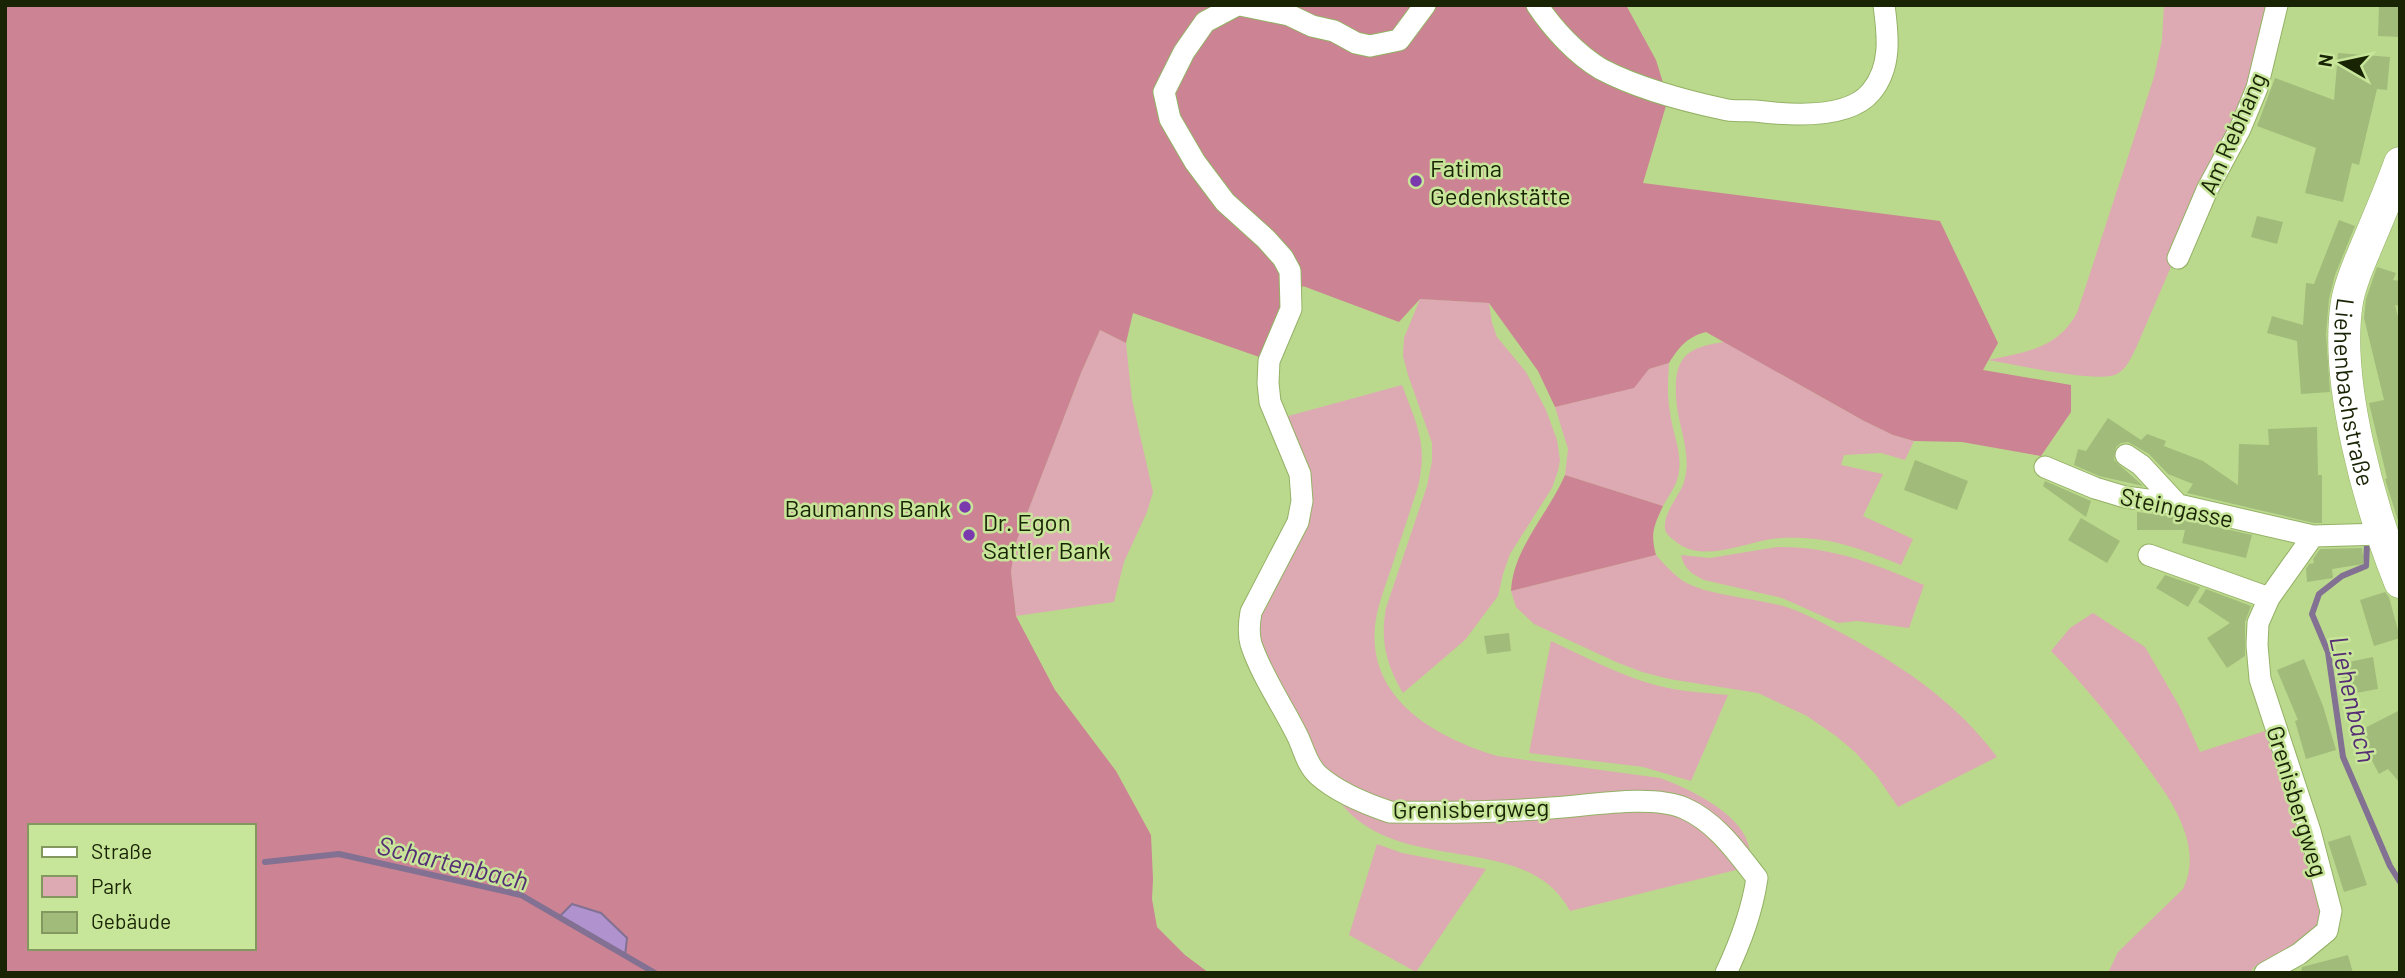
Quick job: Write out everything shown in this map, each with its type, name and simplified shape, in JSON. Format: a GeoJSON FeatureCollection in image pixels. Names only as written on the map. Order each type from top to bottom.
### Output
{"type":"FeatureCollection","features":[{"type":"Feature","properties":{"kind":"street","name":"Grenisbergweg"},"geometry":{"type":"LineString","coordinates":[[1425,5],[1399,40],[1370,46],[1356,43],[1334,31],[1312,26],[1289,15],[1238,5],[1205,22],[1184,51],[1164,92],[1170,120],[1195,162],[1224,202],[1266,239],[1283,258],[1290,271],[1292,309],[1269,361],[1268,383],[1270,402],[1300,474],[1302,501],[1298,522],[1251,612],[1248,627],[1251,644],[1316,773],[1329,784],[1368,805],[1390,813],[1659,803],[1682,807],[1702,819],[1724,836],[1757,878],[1752,908],[1741,943],[1726,973]]}},
{"type":"Feature","properties":{"kind":"street"},"geometry":{"type":"LineString","coordinates":[[1537,5],[1550,25],[1601,68],[1674,97],[1726,110],[1789,115],[1815,114],[1851,107],[1872,92],[1887,60],[1884,5]]}},
{"type":"Feature","properties":{"kind":"street","name":"Am Rebhang"},"geometry":{"type":"LineString","coordinates":[[2178,258],[2207,190],[2240,129],[2257,88],[2277,5]]}},
{"type":"Feature","properties":{"kind":"street","name":"Liehenbachstraße"},"geometry":{"type":"LineString","coordinates":[[2399,576],[2362,464],[2348,396],[2344,328],[2347,300],[2356,270],[2400,163]]}},
{"type":"Feature","properties":{"kind":"street"},"geometry":{"type":"LineString","coordinates":[[2126,455],[2141,464],[2178,505]]}},
{"type":"Feature","properties":{"kind":"street","name":"Steingasse"},"geometry":{"type":"LineString","coordinates":[[2045,467],[2124,497],[2178,505],[2313,536]]}},
{"type":"Feature","properties":{"kind":"street"},"geometry":{"type":"LineString","coordinates":[[2313,536],[2383,534]]}},
{"type":"Feature","properties":{"kind":"street","name":"Grenisbergweg"},"geometry":{"type":"LineString","coordinates":[[2265,973],[2299,954],[2327,931],[2331,912],[2310,831],[2260,679],[2257,645],[2258,623],[2269,598],[2313,536]]}},
{"type":"Feature","properties":{"kind":"street"},"geometry":{"type":"LineString","coordinates":[[2149,555],[2269,598]]}},
{"type":"Feature","properties":{"kind":"green space"},"geometry":{"type":"Polygon","coordinates":[[[2164,5],[2272,7],[2258,65],[2136,348],[2123,369],[2117,374],[2107,376],[2075,375],[1988,360],[2028,351],[2050,342],[2069,325],[2077,313],[2154,77],[2162,40],[2164,5]]]}},
{"type":"Feature","properties":{"kind":"green space"},"geometry":{"type":"Polygon","coordinates":[[[1420,299],[1489,303],[1497,337],[1526,372],[1546,410],[1557,440],[1560,460],[1552,488],[1510,554],[1498,596],[1465,640],[1403,693],[1392,672],[1386,652],[1384,620],[1427,486],[1432,461],[1432,443],[1403,356],[1404,338],[1420,299]]]}},
{"type":"Feature","properties":{"kind":"green space"},"geometry":{"type":"Polygon","coordinates":[[[1100,330],[1126,343],[1132,400],[1153,492],[1147,512],[1124,562],[1114,602],[1016,616],[1011,572],[1015,545],[1100,330]]]}},
{"type":"Feature","properties":{"kind":"green space"},"geometry":{"type":"Polygon","coordinates":[[[1724,342],[1864,421],[1893,435],[1914,441],[1905,460],[1881,453],[1844,455],[1841,465],[1883,474],[1863,516],[1913,539],[1901,565],[1848,546],[1815,539],[1772,539],[1709,552],[1685,548],[1668,534],[1665,529],[1666,517],[1683,485],[1687,463],[1677,407],[1677,372],[1685,356],[1692,351],[1724,342]]]}},
{"type":"Feature","properties":{"kind":"green space"},"geometry":{"type":"Polygon","coordinates":[[[1669,363],[1669,406],[1680,464],[1677,480],[1663,506],[1565,475],[1568,449],[1555,407],[1633,388],[1649,369],[1669,363]]]}},
{"type":"Feature","properties":{"kind":"green space"},"geometry":{"type":"Polygon","coordinates":[[[1402,385],[1419,435],[1422,459],[1418,487],[1381,597],[1375,626],[1376,652],[1383,675],[1394,695],[1410,712],[1430,726],[1451,738],[1497,756],[1660,778],[1687,789],[1717,806],[1730,817],[1748,842],[1750,856],[1693,807],[1455,807],[1373,802],[1317,765],[1260,656],[1255,625],[1299,531],[1281,418],[1402,385]]]}},
{"type":"Feature","properties":{"kind":"green space"},"geometry":{"type":"Polygon","coordinates":[[[1777,547],[1834,553],[1924,585],[1909,628],[1857,621],[1838,623],[1782,598],[1704,580],[1689,571],[1681,555],[1710,558],[1777,547]]]}},
{"type":"Feature","properties":{"kind":"green space"},"geometry":{"type":"Polygon","coordinates":[[[1656,555],[1683,581],[1693,586],[1794,610],[1870,649],[1948,704],[1997,757],[1898,807],[1876,775],[1855,752],[1807,716],[1758,693],[1669,679],[1616,662],[1534,624],[1516,607],[1511,591],[1656,555]]]}},
{"type":"Feature","properties":{"kind":"green space"},"geometry":{"type":"Polygon","coordinates":[[[2093,613],[2145,647],[2181,709],[2200,752],[2271,729],[2322,910],[2318,931],[2302,947],[2254,967],[2250,973],[2108,973],[2118,952],[2183,889],[2190,858],[2183,827],[2162,788],[2113,722],[2051,651],[2070,628],[2093,613]]]}},
{"type":"Feature","properties":{"kind":"green space"},"geometry":{"type":"Polygon","coordinates":[[[1551,641],[1641,681],[1673,689],[1728,695],[1691,781],[1643,767],[1529,753],[1551,641]]]}},
{"type":"Feature","properties":{"kind":"green space"},"geometry":{"type":"Polygon","coordinates":[[[1339,801],[1375,813],[1672,811],[1707,828],[1740,869],[1570,911],[1550,886],[1523,870],[1493,860],[1426,848],[1394,839],[1364,825],[1339,801]]]}},
{"type":"Feature","properties":{"kind":"green space"},"geometry":{"type":"Polygon","coordinates":[[[1377,844],[1402,853],[1486,869],[1416,972],[1349,935],[1377,844]]]}},
{"type":"Feature","properties":{"kind":"shaded area"},"geometry":{"type":"Polygon","coordinates":[[[5,5],[1626,5],[1656,60],[1668,99],[1643,183],[1940,221],[1998,343],[1983,370],[2071,385],[2071,412],[2041,456],[1962,442],[1914,441],[1893,435],[1706,332],[1684,343],[1669,363],[1649,369],[1634,388],[1555,407],[1538,371],[1489,303],[1420,299],[1399,322],[1303,286],[1265,359],[1133,313],[1126,343],[1100,330],[1015,545],[1011,572],[1016,616],[1055,690],[1116,771],[1151,835],[1152,899],[1157,927],[1185,955],[1209,973],[5,973],[5,5]],[[572,904],[560,916],[625,955],[627,938],[601,913],[572,904]]]}},
{"type":"Feature","properties":{"kind":"shaded area"},"geometry":{"type":"Polygon","coordinates":[[[1565,475],[1663,506],[1654,530],[1656,555],[1511,591],[1518,560],[1565,475]]]}},
{"type":"Feature","properties":{"kind":"shaded area"},"geometry":{"type":"Polygon","coordinates":[[[572,904],[601,913],[627,938],[625,956],[560,916],[572,904]]]}},
{"type":"Feature","properties":{"kind":"building"},"geometry":{"type":"Polygon","coordinates":[[[2379,5],[2400,5],[2400,37],[2378,36],[2379,5]]]}},
{"type":"Feature","properties":{"kind":"building"},"geometry":{"type":"Polygon","coordinates":[[[2338,53],[2390,57],[2387,90],[2377,89],[2359,165],[2352,163],[2343,202],[2305,193],[2316,148],[2257,126],[2275,78],[2334,100],[2338,53]]]}},
{"type":"Feature","properties":{"kind":"building"},"geometry":{"type":"Polygon","coordinates":[[[2257,216],[2283,222],[2277,244],[2251,237],[2257,216]]]}},
{"type":"Feature","properties":{"kind":"building"},"geometry":{"type":"Polygon","coordinates":[[[2339,220],[2355,226],[2335,275],[2329,299],[2326,334],[2330,392],[2301,394],[2297,341],[2267,333],[2272,316],[2303,325],[2306,283],[2314,284],[2339,220]]]}},
{"type":"Feature","properties":{"kind":"building"},"geometry":{"type":"Polygon","coordinates":[[[2377,267],[2396,273],[2393,280],[2400,281],[2400,306],[2395,305],[2400,325],[2400,527],[2385,479],[2387,478],[2369,403],[2384,400],[2364,318],[2366,299],[2377,267]]]}},
{"type":"Feature","properties":{"kind":"building"},"geometry":{"type":"Polygon","coordinates":[[[2108,418],[2141,440],[2147,434],[2166,441],[2164,446],[2203,461],[2238,485],[2239,444],[2269,445],[2268,429],[2317,427],[2318,475],[2322,475],[2322,523],[2187,493],[2193,484],[2168,474],[2149,454],[2128,442],[2116,447],[2114,460],[2143,486],[2099,476],[2074,465],[2078,449],[2086,451],[2108,418]]]}},
{"type":"Feature","properties":{"kind":"building"},"geometry":{"type":"Polygon","coordinates":[[[1915,460],[1968,481],[1957,510],[1904,490],[1915,460]]]}},
{"type":"Feature","properties":{"kind":"building"},"geometry":{"type":"Polygon","coordinates":[[[2045,481],[2091,501],[2086,517],[2043,486],[2045,481]]]}},
{"type":"Feature","properties":{"kind":"building"},"geometry":{"type":"Polygon","coordinates":[[[2137,512],[2168,516],[2252,535],[2246,558],[2182,543],[2185,530],[2137,530],[2137,512]]]}},
{"type":"Feature","properties":{"kind":"building"},"geometry":{"type":"Polygon","coordinates":[[[2081,518],[2120,541],[2107,563],[2068,540],[2081,518]]]}},
{"type":"Feature","properties":{"kind":"building"},"geometry":{"type":"Polygon","coordinates":[[[2362,548],[2364,564],[2332,569],[2333,578],[2307,582],[2306,569],[2309,564],[2314,563],[2313,559],[2320,549],[2362,548]]]}},
{"type":"Feature","properties":{"kind":"building"},"geometry":{"type":"Polygon","coordinates":[[[2165,575],[2200,587],[2188,607],[2156,588],[2165,575]]]}},
{"type":"Feature","properties":{"kind":"building"},"geometry":{"type":"Polygon","coordinates":[[[2206,589],[2251,606],[2245,622],[2245,656],[2227,668],[2207,638],[2230,623],[2198,602],[2206,589]]]}},
{"type":"Feature","properties":{"kind":"building"},"geometry":{"type":"Polygon","coordinates":[[[2385,592],[2389,597],[2400,638],[2374,646],[2360,600],[2385,592]]]}},
{"type":"Feature","properties":{"kind":"building"},"geometry":{"type":"Polygon","coordinates":[[[1509,633],[1511,651],[1487,654],[1484,636],[1509,633]]]}},
{"type":"Feature","properties":{"kind":"building"},"geometry":{"type":"Polygon","coordinates":[[[2373,657],[2378,689],[2345,695],[2339,664],[2373,657]]]}},
{"type":"Feature","properties":{"kind":"building"},"geometry":{"type":"Polygon","coordinates":[[[2304,659],[2323,706],[2336,750],[2306,759],[2295,721],[2298,720],[2277,670],[2304,659]]]}},
{"type":"Feature","properties":{"kind":"building"},"geometry":{"type":"Polygon","coordinates":[[[2400,710],[2400,783],[2388,769],[2379,774],[2357,732],[2400,710]]]}},
{"type":"Feature","properties":{"kind":"building"},"geometry":{"type":"Polygon","coordinates":[[[2350,835],[2367,885],[2344,892],[2328,842],[2350,835]]]}},
{"type":"Feature","properties":{"kind":"building"},"geometry":{"type":"Polygon","coordinates":[[[2348,955],[2353,973],[2301,973],[2302,967],[2348,955]]]}},
{"type":"Feature","properties":{"kind":"waterway","name":"Liehenbach"},"geometry":{"type":"LineString","coordinates":[[2367,544],[2366,566],[2342,576],[2319,594],[2312,614],[2328,652],[2343,757],[2390,866],[2400,882]]}},
{"type":"Feature","properties":{"kind":"waterway","name":"Schartenbach"},"geometry":{"type":"LineString","coordinates":[[265,862],[339,854],[521,895],[655,973]]}},
{"type":"Feature","properties":{"kind":"place","name":"Fatima Gedenkstätte"},"geometry":{"type":"Point","coordinates":[1416,181]}},
{"type":"Feature","properties":{"kind":"place","name":"Baumanns Bank"},"geometry":{"type":"Point","coordinates":[965,507]}},
{"type":"Feature","properties":{"kind":"place","name":"Dr. Egon Sattler Bank"},"geometry":{"type":"Point","coordinates":[969,535]}}]}
